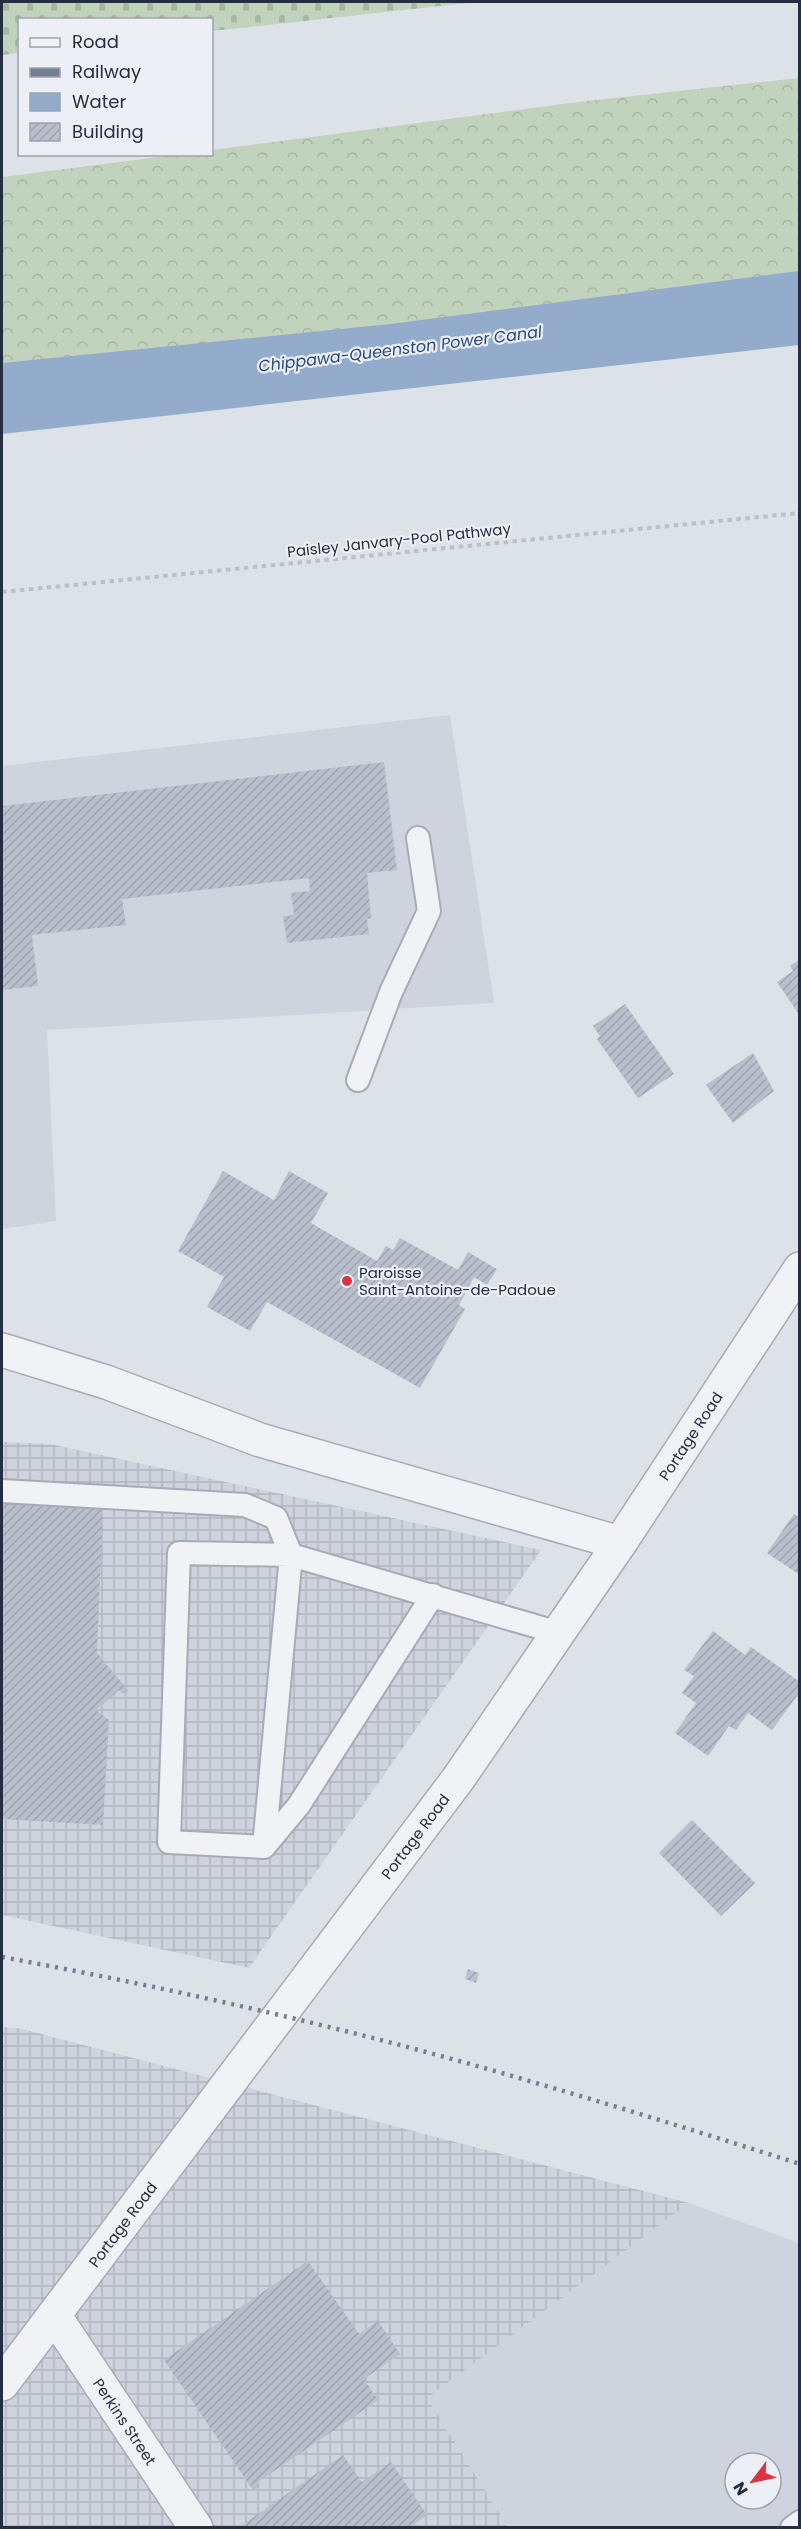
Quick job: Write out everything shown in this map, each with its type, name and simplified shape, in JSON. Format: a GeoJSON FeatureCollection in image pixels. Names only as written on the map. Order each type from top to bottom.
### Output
{"type":"FeatureCollection","features":[{"type":"Feature","properties":{"kind":"street","name":"Portage Road"},"geometry":{"type":"LineString","coordinates":[[2,2384],[458,1779],[620,1543],[800,1269]]}},
{"type":"Feature","properties":{"kind":"street"},"geometry":{"type":"LineString","coordinates":[[2,1350],[106,1382],[260,1440],[620,1543]]}},
{"type":"Feature","properties":{"kind":"street","name":"Perkins Street"},"geometry":{"type":"LineString","coordinates":[[54,2315],[196,2528]]}},
{"type":"Feature","properties":{"kind":"lane"},"geometry":{"type":"LineString","coordinates":[[358,1080],[391,992],[429,911],[418,838]]}},
{"type":"Feature","properties":{"kind":"lane"},"geometry":{"type":"LineString","coordinates":[[2,1491],[245,1505],[276,1518],[291,1555],[264,1847]]}},
{"type":"Feature","properties":{"kind":"lane"},"geometry":{"type":"LineString","coordinates":[[264,1847],[169,1842],[179,1553],[291,1555],[433,1594],[559,1633]]}},
{"type":"Feature","properties":{"kind":"lane"},"geometry":{"type":"LineString","coordinates":[[264,1847],[299,1805],[433,1594]]}},
{"type":"Feature","properties":{"kind":"lane"},"geometry":{"type":"LineString","coordinates":[[792,2528],[800,2522]]}},
{"type":"Feature","properties":{"kind":"path","name":"Paisley Janvary-Pool Pathway"},"geometry":{"type":"LineString","coordinates":[[2,592],[800,513]]}},
{"type":"Feature","properties":{"kind":"shaded area"},"geometry":{"type":"Polygon","coordinates":[[[450,715],[494,1003],[47,1030],[56,1221],[2,1229],[2,766],[450,715]]]}},
{"type":"Feature","properties":{"kind":"shaded area"},"geometry":{"type":"Polygon","coordinates":[[[2,1442],[50,1444],[541,1550],[249,1968],[2,1915],[2,1442]]]}},
{"type":"Feature","properties":{"kind":"shaded area"},"geometry":{"type":"Polygon","coordinates":[[[2,2027],[18,2028],[689,2203],[427,2398],[508,2527],[2,2528],[2,2027]]]}},
{"type":"Feature","properties":{"kind":"shaded area"},"geometry":{"type":"Polygon","coordinates":[[[689,2203],[799,2243],[799,2527],[508,2527],[426,2398],[689,2203]]]}},
{"type":"Feature","properties":{"kind":"green space"},"geometry":{"type":"Polygon","coordinates":[[[2,2],[476,2],[213,31],[213,18],[18,18],[18,53],[2,55],[2,2]]]}},
{"type":"Feature","properties":{"kind":"green space"},"geometry":{"type":"Polygon","coordinates":[[[799,78],[799,288],[2,376],[2,177],[166,156],[213,156],[213,150],[578,102],[799,78]]]}},
{"type":"Feature","properties":{"kind":"water","name":"Chippawa-Queenston Power Canal"},"geometry":{"type":"Polygon","coordinates":[[[799,271],[799,345],[2,434],[2,363],[390,324],[799,271]]]}},
{"type":"Feature","properties":{"kind":"building"},"geometry":{"type":"Polygon","coordinates":[[[384,762],[397,870],[367,873],[371,918],[367,919],[369,934],[287,943],[283,916],[294,915],[291,893],[310,891],[309,878],[122,899],[126,925],[32,935],[38,986],[2,990],[2,806],[384,762]]]}},
{"type":"Feature","properties":{"kind":"building"},"geometry":{"type":"Polygon","coordinates":[[[800,959],[800,1016],[777,982],[793,971],[790,966],[800,959]]]}},
{"type":"Feature","properties":{"kind":"building"},"geometry":{"type":"Polygon","coordinates":[[[625,1004],[674,1074],[638,1098],[597,1039],[600,1036],[593,1026],[625,1004]]]}},
{"type":"Feature","properties":{"kind":"building"},"geometry":{"type":"Polygon","coordinates":[[[753,1053],[774,1091],[733,1123],[706,1085],[753,1053]]]}},
{"type":"Feature","properties":{"kind":"building","name":"Paroisse Saint-Antoine-de-Padoue"},"geometry":{"type":"Polygon","coordinates":[[[223,1171],[274,1200],[289,1171],[328,1193],[311,1223],[377,1261],[386,1246],[393,1250],[400,1238],[458,1270],[468,1252],[497,1269],[487,1285],[474,1277],[459,1305],[465,1309],[420,1388],[267,1302],[250,1331],[207,1307],[224,1277],[178,1251],[223,1171]]]}},
{"type":"Feature","properties":{"kind":"building"},"geometry":{"type":"Polygon","coordinates":[[[2,1503],[103,1507],[97,1653],[128,1690],[123,1694],[119,1690],[96,1710],[109,1720],[103,1825],[2,1819],[2,1503]]]}},
{"type":"Feature","properties":{"kind":"building"},"geometry":{"type":"Polygon","coordinates":[[[794,1514],[800,1518],[800,1575],[767,1553],[794,1514]]]}},
{"type":"Feature","properties":{"kind":"building"},"geometry":{"type":"Polygon","coordinates":[[[713,1631],[745,1655],[751,1647],[800,1682],[800,1692],[772,1730],[748,1713],[736,1730],[729,1726],[708,1756],[675,1733],[696,1703],[682,1693],[694,1676],[684,1670],[713,1631]]]}},
{"type":"Feature","properties":{"kind":"building"},"geometry":{"type":"Polygon","coordinates":[[[692,1820],[755,1883],[721,1916],[659,1853],[692,1820]]]}},
{"type":"Feature","properties":{"kind":"building"},"geometry":{"type":"Polygon","coordinates":[[[468,1969],[479,1973],[476,1983],[465,1979],[468,1969]]]}},
{"type":"Feature","properties":{"kind":"building"},"geometry":{"type":"Polygon","coordinates":[[[308,2261],[359,2334],[378,2321],[400,2354],[364,2379],[378,2400],[258,2482],[260,2485],[253,2490],[164,2360],[308,2261]]]}},
{"type":"Feature","properties":{"kind":"building"},"geometry":{"type":"Polygon","coordinates":[[[343,2455],[362,2482],[391,2462],[427,2515],[409,2528],[238,2528],[343,2455]]]}},
{"type":"Feature","properties":{"kind":"railway"},"geometry":{"type":"LineString","coordinates":[[2,1957],[237,2005],[412,2048],[594,2100],[800,2164]]}},
{"type":"Feature","properties":{"kind":"place","name":"Paroisse Saint-Antoine-de-Padoue"},"geometry":{"type":"Point","coordinates":[347,1281]}}]}
